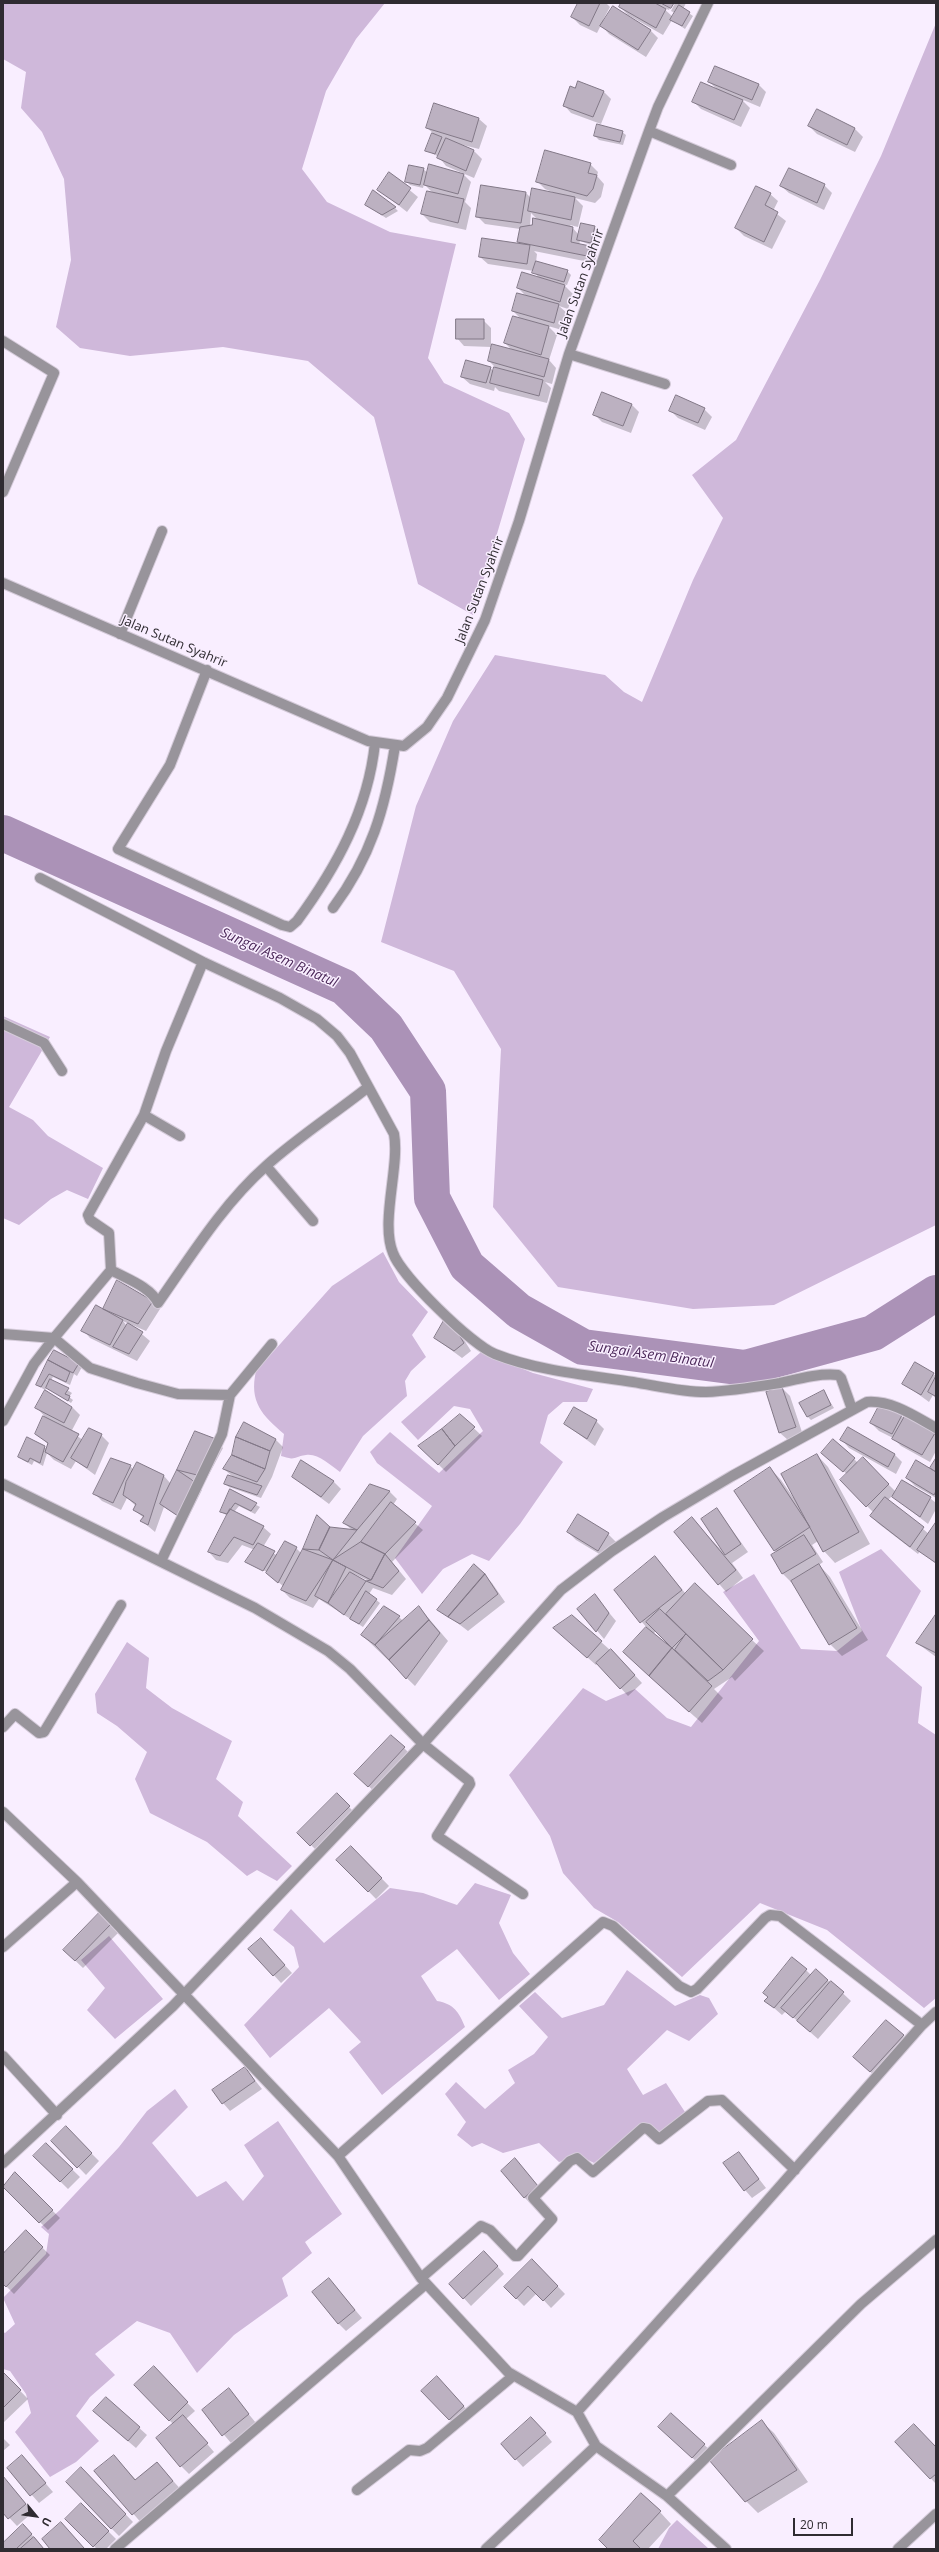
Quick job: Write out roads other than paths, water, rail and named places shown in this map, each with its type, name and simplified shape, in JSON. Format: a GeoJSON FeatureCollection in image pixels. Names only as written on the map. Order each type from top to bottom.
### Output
{"type":"FeatureCollection","features":[{"type":"Feature","properties":{"kind":"street","name":"Jalan Sutan Syahrir"},"geometry":{"type":"LineString","coordinates":[[3,583],[120,634],[208,670],[372,742],[404,746],[427,727],[447,698],[479,633],[519,521],[569,354],[649,131],[658,107],[708,3]]}},
{"type":"Feature","properties":{"kind":"street"},"geometry":{"type":"LineString","coordinates":[[649,131],[731,165]]}},
{"type":"Feature","properties":{"kind":"street"},"geometry":{"type":"LineString","coordinates":[[3,341],[51,378],[3,492]]}},
{"type":"Feature","properties":{"kind":"street"},"geometry":{"type":"LineString","coordinates":[[569,354],[665,384]]}},
{"type":"Feature","properties":{"kind":"street"},"geometry":{"type":"LineString","coordinates":[[120,634],[162,531]]}},
{"type":"Feature","properties":{"kind":"street"},"geometry":{"type":"LineString","coordinates":[[208,670],[170,765],[118,849],[282,925],[290,927],[297,921],[345,845],[364,797],[372,742]]}},
{"type":"Feature","properties":{"kind":"street"},"geometry":{"type":"LineString","coordinates":[[333,908],[351,884],[372,843],[388,786],[395,746]]}},
{"type":"Feature","properties":{"kind":"street"},"geometry":{"type":"LineString","coordinates":[[40,878],[203,962],[280,998],[317,1019],[337,1036],[350,1053],[367,1088],[386,1117],[394,1134],[396,1146],[391,1180],[390,1241],[393,1253],[403,1272],[422,1292],[483,1348],[536,1367],[676,1390],[740,1390],[808,1378],[838,1375],[841,1378],[852,1409]]}},
{"type":"Feature","properties":{"kind":"street"},"geometry":{"type":"LineString","coordinates":[[3,1421],[34,1364],[46,1347],[111,1270],[109,1233],[90,1220],[88,1216],[144,1114],[166,1051],[203,962]]}},
{"type":"Feature","properties":{"kind":"street"},"geometry":{"type":"LineString","coordinates":[[3,1024],[44,1043],[62,1071]]}},
{"type":"Feature","properties":{"kind":"street"},"geometry":{"type":"LineString","coordinates":[[111,1270],[155,1296],[158,1303],[215,1224],[266,1166],[367,1088]]}},
{"type":"Feature","properties":{"kind":"street"},"geometry":{"type":"LineString","coordinates":[[144,1114],[180,1136]]}},
{"type":"Feature","properties":{"kind":"street"},"geometry":{"type":"LineString","coordinates":[[266,1166],[312,1221]]}},
{"type":"Feature","properties":{"kind":"street"},"geometry":{"type":"LineString","coordinates":[[3,1334],[54,1338],[90,1368],[137,1384],[178,1394],[230,1395]]}},
{"type":"Feature","properties":{"kind":"street"},"geometry":{"type":"LineString","coordinates":[[161,1561],[222,1434],[230,1395],[272,1344]]}},
{"type":"Feature","properties":{"kind":"street"},"geometry":{"type":"LineString","coordinates":[[3,2163],[57,2115],[173,2006],[423,1744],[561,1590],[612,1551],[663,1517],[852,1409],[867,1402],[884,1403],[911,1414],[936,1428]]}},
{"type":"Feature","properties":{"kind":"street"},"geometry":{"type":"LineString","coordinates":[[3,1484],[255,1608],[328,1651],[350,1669],[423,1744],[470,1783],[436,1833],[437,1836],[523,1894]]}},
{"type":"Feature","properties":{"kind":"street"},"geometry":{"type":"LineString","coordinates":[[3,1727],[15,1714],[39,1733],[44,1732],[121,1605]]}},
{"type":"Feature","properties":{"kind":"street"},"geometry":{"type":"LineString","coordinates":[[3,1812],[77,1882],[338,2156],[423,2282],[513,2376],[577,2412],[596,2446],[667,2496],[726,2549]]}},
{"type":"Feature","properties":{"kind":"street"},"geometry":{"type":"LineString","coordinates":[[3,1947],[77,1882]]}},
{"type":"Feature","properties":{"kind":"street"},"geometry":{"type":"LineString","coordinates":[[338,2156],[603,1922],[612,1926],[680,1986],[691,1992],[697,1990],[765,1918],[770,1915],[780,1916],[922,2025]]}},
{"type":"Feature","properties":{"kind":"street"},"geometry":{"type":"LineString","coordinates":[[577,2412],[795,2170],[922,2025],[936,2012]]}},
{"type":"Feature","properties":{"kind":"street"},"geometry":{"type":"LineString","coordinates":[[3,2056],[57,2115]]}},
{"type":"Feature","properties":{"kind":"street"},"geometry":{"type":"LineString","coordinates":[[115,2549],[411,2296],[423,2282],[481,2226],[490,2230],[514,2256],[518,2256],[552,2219],[533,2198],[570,2161],[577,2158],[590,2172],[596,2171],[643,2128],[648,2129],[659,2139],[708,2101],[722,2100],[795,2170]]}},
{"type":"Feature","properties":{"kind":"street"},"geometry":{"type":"LineString","coordinates":[[667,2496],[861,2304],[936,2240]]}},
{"type":"Feature","properties":{"kind":"street"},"geometry":{"type":"LineString","coordinates":[[357,2490],[409,2450],[420,2451],[427,2448],[513,2376]]}},
{"type":"Feature","properties":{"kind":"street"},"geometry":{"type":"LineString","coordinates":[[486,2549],[596,2446]]}},
{"type":"Feature","properties":{"kind":"street"},"geometry":{"type":"LineString","coordinates":[[898,2549],[936,2514]]}},
{"type":"Feature","properties":{"kind":"waterway","name":"Sungai Asem Binatul"},"geometry":{"type":"LineString","coordinates":[[3,833],[344,987],[386,1027],[428,1091],[432,1198],[467,1266],[519,1311],[583,1347],[745,1368],[873,1333],[936,1293]]}}]}
